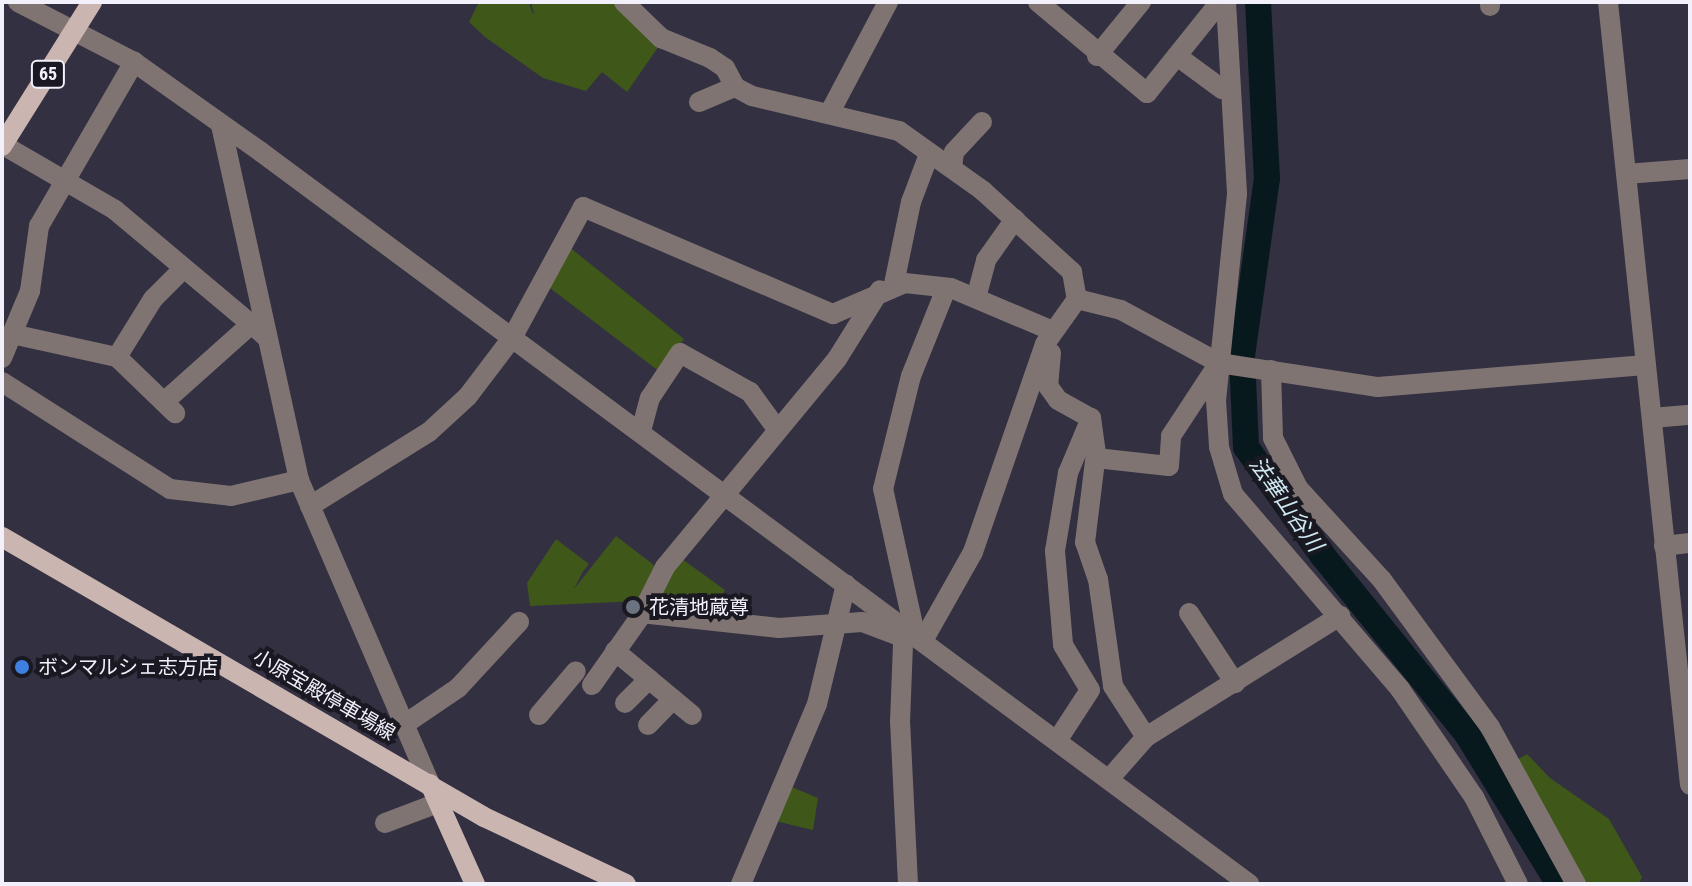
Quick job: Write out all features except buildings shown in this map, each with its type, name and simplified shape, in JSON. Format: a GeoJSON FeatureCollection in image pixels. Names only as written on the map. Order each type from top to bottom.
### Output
{"type":"FeatureCollection","features":[{"type":"Feature","properties":{"kind":"main road","name":"65"},"geometry":{"type":"LineString","coordinates":[[2,145],[92,2]]}},
{"type":"Feature","properties":{"kind":"main road","name":"小原宝殿停車場線"},"geometry":{"type":"LineString","coordinates":[[2,537],[434,793],[540,848],[626,884]]}},
{"type":"Feature","properties":{"kind":"main road"},"geometry":{"type":"LineString","coordinates":[[434,793],[475,884]]}},
{"type":"Feature","properties":{"kind":"street"},"geometry":{"type":"LineString","coordinates":[[18,2],[76,29],[134,62],[641,431],[1249,884]]}},
{"type":"Feature","properties":{"kind":"street"},"geometry":{"type":"LineString","coordinates":[[624,2],[661,38],[725,68],[735,87]]}},
{"type":"Feature","properties":{"kind":"street"},"geometry":{"type":"LineString","coordinates":[[829,114],[888,2]]}},
{"type":"Feature","properties":{"kind":"street"},"geometry":{"type":"LineString","coordinates":[[1097,56],[1141,2]]}},
{"type":"Feature","properties":{"kind":"street"},"geometry":{"type":"LineString","coordinates":[[1050,6],[1097,56],[1147,93],[1220,2]]}},
{"type":"Feature","properties":{"kind":"street"},"geometry":{"type":"LineString","coordinates":[[1226,2],[1237,194],[1219,447],[1233,494],[1340,616],[1438,743],[1518,884]]}},
{"type":"Feature","properties":{"kind":"street"},"geometry":{"type":"LineString","coordinates":[[1608,2],[1664,546],[1687,731],[1690,785]]}},
{"type":"Feature","properties":{"kind":"street"},"geometry":{"type":"LineString","coordinates":[[1177,56],[1222,89]]}},
{"type":"Feature","properties":{"kind":"street"},"geometry":{"type":"LineString","coordinates":[[2,358],[30,291],[39,226],[69,180],[134,62]]}},
{"type":"Feature","properties":{"kind":"street"},"geometry":{"type":"LineString","coordinates":[[699,102],[735,87],[899,131],[928,157],[952,168],[1015,219],[1072,272],[1077,299],[1051,334],[973,552],[913,635]]}},
{"type":"Feature","properties":{"kind":"street"},"geometry":{"type":"LineString","coordinates":[[952,168],[954,152],[982,122]]}},
{"type":"Feature","properties":{"kind":"street"},"geometry":{"type":"LineString","coordinates":[[221,125],[256,332],[299,480],[434,793],[385,823]]}},
{"type":"Feature","properties":{"kind":"street"},"geometry":{"type":"LineString","coordinates":[[2,145],[69,180],[183,269],[256,332]]}},
{"type":"Feature","properties":{"kind":"street"},"geometry":{"type":"LineString","coordinates":[[592,685],[641,613],[656,580],[723,492],[837,359],[887,287],[911,202],[928,157]]}},
{"type":"Feature","properties":{"kind":"street"},"geometry":{"type":"LineString","coordinates":[[1626,174],[1690,169]]}},
{"type":"Feature","properties":{"kind":"street"},"geometry":{"type":"LineString","coordinates":[[310,506],[429,432],[468,396],[512,338],[583,207],[833,314],[887,287],[946,289],[976,298],[1051,334]]}},
{"type":"Feature","properties":{"kind":"street"},"geometry":{"type":"LineString","coordinates":[[976,298],[986,260],[1015,219]]}},
{"type":"Feature","properties":{"kind":"street"},"geometry":{"type":"LineString","coordinates":[[117,357],[153,299],[183,269]]}},
{"type":"Feature","properties":{"kind":"street"},"geometry":{"type":"LineString","coordinates":[[908,884],[900,722],[913,635],[883,489],[911,376],[946,289]]}},
{"type":"Feature","properties":{"kind":"street"},"geometry":{"type":"LineString","coordinates":[[1077,299],[1121,310],[1227,365],[1378,387],[1430,387],[1645,365]]}},
{"type":"Feature","properties":{"kind":"street"},"geometry":{"type":"LineString","coordinates":[[12,334],[117,357],[169,408],[256,332]]}},
{"type":"Feature","properties":{"kind":"street"},"geometry":{"type":"LineString","coordinates":[[1051,334],[1048,386],[1058,400],[1091,418]]}},
{"type":"Feature","properties":{"kind":"street"},"geometry":{"type":"LineString","coordinates":[[641,431],[650,398],[680,353],[750,392],[777,429]]}},
{"type":"Feature","properties":{"kind":"street"},"geometry":{"type":"LineString","coordinates":[[1096,458],[1169,466],[1171,436],[1227,365]]}},
{"type":"Feature","properties":{"kind":"street"},"geometry":{"type":"LineString","coordinates":[[1271,370],[1273,438],[1298,488],[1382,580],[1490,727],[1576,884]]}},
{"type":"Feature","properties":{"kind":"street"},"geometry":{"type":"LineString","coordinates":[[2,382],[170,489],[231,496],[299,480]]}},
{"type":"Feature","properties":{"kind":"street"},"geometry":{"type":"LineString","coordinates":[[1652,418],[1690,415]]}},
{"type":"Feature","properties":{"kind":"street"},"geometry":{"type":"LineString","coordinates":[[1058,739],[1090,690],[1063,645],[1055,551],[1068,473],[1091,418]]}},
{"type":"Feature","properties":{"kind":"street"},"geometry":{"type":"LineString","coordinates":[[1091,418],[1096,458],[1085,542],[1098,579],[1103,640],[1113,686],[1146,737]]}},
{"type":"Feature","properties":{"kind":"street"},"geometry":{"type":"LineString","coordinates":[[1664,546],[1690,543]]}},
{"type":"Feature","properties":{"kind":"street"},"geometry":{"type":"LineString","coordinates":[[741,884],[817,704],[846,584]]}},
{"type":"Feature","properties":{"kind":"street"},"geometry":{"type":"LineString","coordinates":[[641,613],[779,628],[862,622],[913,635]]}},
{"type":"Feature","properties":{"kind":"street"},"geometry":{"type":"LineString","coordinates":[[1189,613],[1235,683]]}},
{"type":"Feature","properties":{"kind":"street"},"geometry":{"type":"LineString","coordinates":[[1110,778],[1146,737],[1340,616]]}},
{"type":"Feature","properties":{"kind":"street"},"geometry":{"type":"LineString","coordinates":[[405,724],[458,688],[519,622]]}},
{"type":"Feature","properties":{"kind":"street"},"geometry":{"type":"LineString","coordinates":[[615,651],[692,715]]}},
{"type":"Feature","properties":{"kind":"street"},"geometry":{"type":"LineString","coordinates":[[539,715],[576,671]]}},
{"type":"Feature","properties":{"kind":"street"},"geometry":{"type":"LineString","coordinates":[[625,703],[649,679]]}},
{"type":"Feature","properties":{"kind":"street"},"geometry":{"type":"LineString","coordinates":[[648,725],[673,699]]}},
{"type":"Feature","properties":{"kind":"green space"},"geometry":{"type":"Polygon","coordinates":[[[479,2],[529,2],[534,15],[531,2],[616,2],[661,43],[627,92],[602,72],[586,91],[543,78],[485,37],[469,22],[479,2]]]}},
{"type":"Feature","properties":{"kind":"green space"},"geometry":{"type":"Polygon","coordinates":[[[568,246],[684,339],[660,372],[546,285],[568,246]]]}},
{"type":"Feature","properties":{"kind":"green space"},"geometry":{"type":"Polygon","coordinates":[[[616,536],[659,569],[639,601],[530,606],[527,583],[556,539],[589,564],[574,589],[616,536]]]}},
{"type":"Feature","properties":{"kind":"green space"},"geometry":{"type":"Polygon","coordinates":[[[682,559],[725,590],[707,619],[647,610],[682,559]]]}},
{"type":"Feature","properties":{"kind":"green space"},"geometry":{"type":"Polygon","coordinates":[[[1527,754],[1550,778],[1609,819],[1642,877],[1639,884],[1581,884],[1517,760],[1527,754]]]}},
{"type":"Feature","properties":{"kind":"green space"},"geometry":{"type":"Polygon","coordinates":[[[787,785],[818,798],[813,830],[775,821],[787,785]]]}},
{"type":"Feature","properties":{"kind":"waterway","name":"法華山谷川"},"geometry":{"type":"LineString","coordinates":[[1258,2],[1267,178],[1242,356],[1246,447],[1323,556],[1467,734],[1559,884]]}},
{"type":"Feature","properties":{"kind":"place","name":"花清地蔵尊"},"geometry":{"type":"Point","coordinates":[633,607]}},
{"type":"Feature","properties":{"kind":"place","name":"ボンマルシェ志方店"},"geometry":{"type":"Point","coordinates":[22,667]}}]}
